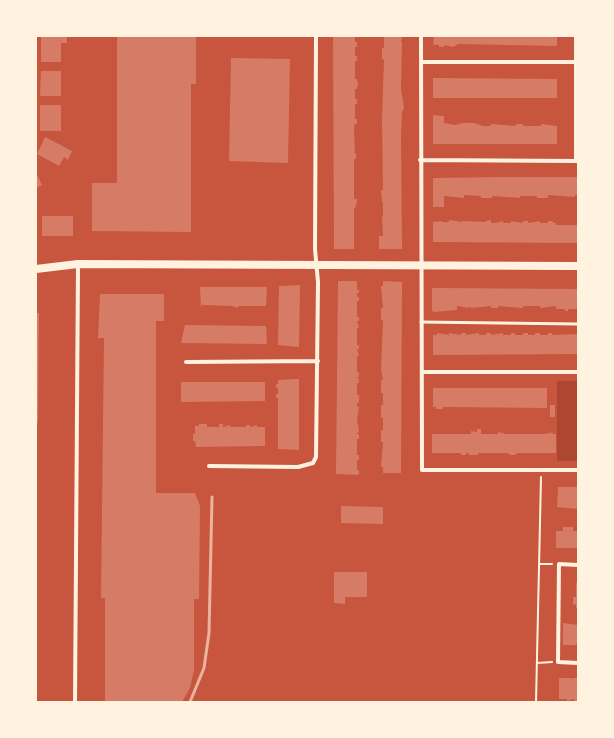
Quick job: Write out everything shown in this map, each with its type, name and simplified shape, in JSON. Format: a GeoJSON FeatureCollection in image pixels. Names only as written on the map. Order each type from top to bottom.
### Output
{"type":"FeatureCollection","features":[{"type":"Feature","properties":{"kind":"main road"},"geometry":{"type":"LineString","coordinates":[[36,269],[78,264],[578,266]]}},
{"type":"Feature","properties":{"kind":"street"},"geometry":{"type":"LineString","coordinates":[[209,466],[298,467],[313,463],[316,457],[318,282],[316,265],[316,36]]}},
{"type":"Feature","properties":{"kind":"street"},"geometry":{"type":"LineString","coordinates":[[422,36],[420,160],[422,470],[578,470]]}},
{"type":"Feature","properties":{"kind":"street"},"geometry":{"type":"LineString","coordinates":[[420,160],[577,161],[575,62],[576,36]]}},
{"type":"Feature","properties":{"kind":"street"},"geometry":{"type":"LineString","coordinates":[[421,62],[575,62]]}},
{"type":"Feature","properties":{"kind":"street"},"geometry":{"type":"LineString","coordinates":[[75,702],[78,264]]}},
{"type":"Feature","properties":{"kind":"street"},"geometry":{"type":"LineString","coordinates":[[186,362],[318,361]]}},
{"type":"Feature","properties":{"kind":"street"},"geometry":{"type":"LineString","coordinates":[[422,372],[578,372]]}},
{"type":"Feature","properties":{"kind":"street"},"geometry":{"type":"LineString","coordinates":[[578,564],[559,564],[558,662],[578,663]]}},
{"type":"Feature","properties":{"kind":"lane"},"geometry":{"type":"LineString","coordinates":[[421,322],[578,324]]}},
{"type":"Feature","properties":{"kind":"path"},"geometry":{"type":"LineString","coordinates":[[536,702],[541,470]]}},
{"type":"Feature","properties":{"kind":"path"},"geometry":{"type":"LineString","coordinates":[[539,564],[559,564]]}},
{"type":"Feature","properties":{"kind":"path"},"geometry":{"type":"LineString","coordinates":[[537,663],[558,662]]}},
{"type":"Feature","properties":{"kind":"shaded area"},"geometry":{"type":"Polygon","coordinates":[[[557,381],[578,381],[578,461],[557,461],[557,381]]]}},
{"type":"Feature","properties":{"kind":"building"},"geometry":{"type":"Polygon","coordinates":[[[41,36],[67,37],[67,43],[61,43],[61,62],[41,62],[41,36]]]}},
{"type":"Feature","properties":{"kind":"building"},"geometry":{"type":"Polygon","coordinates":[[[117,36],[196,36],[196,84],[191,84],[191,232],[92,231],[92,183],[117,183],[117,36]]]}},
{"type":"Feature","properties":{"kind":"building"},"geometry":{"type":"Polygon","coordinates":[[[333,36],[355,36],[355,42],[357,42],[357,47],[355,47],[355,56],[357,56],[357,61],[355,61],[355,79],[357,79],[358,84],[357,89],[355,89],[355,99],[357,99],[357,104],[355,104],[355,119],[357,119],[357,123],[354,125],[356,159],[354,159],[354,199],[357,199],[356,207],[354,208],[354,249],[334,249],[333,36]]]}},
{"type":"Feature","properties":{"kind":"building"},"geometry":{"type":"Polygon","coordinates":[[[384,36],[402,36],[401,89],[404,108],[402,112],[401,136],[402,249],[379,249],[379,236],[383,236],[383,202],[381,190],[383,190],[382,119],[384,59],[382,60],[382,48],[384,48],[384,36]]]}},
{"type":"Feature","properties":{"kind":"building"},"geometry":{"type":"Polygon","coordinates":[[[434,36],[557,36],[557,46],[458,44],[453,47],[444,45],[444,47],[439,47],[439,45],[433,45],[434,36]]]}},
{"type":"Feature","properties":{"kind":"building"},"geometry":{"type":"Polygon","coordinates":[[[231,58],[290,59],[288,163],[229,161],[231,58]]]}},
{"type":"Feature","properties":{"kind":"building"},"geometry":{"type":"Polygon","coordinates":[[[41,71],[61,71],[61,96],[40,96],[41,71]]]}},
{"type":"Feature","properties":{"kind":"building"},"geometry":{"type":"Polygon","coordinates":[[[433,78],[557,79],[557,98],[433,98],[433,78]]]}},
{"type":"Feature","properties":{"kind":"building"},"geometry":{"type":"Polygon","coordinates":[[[40,105],[61,105],[61,131],[40,131],[40,105]]]}},
{"type":"Feature","properties":{"kind":"building"},"geometry":{"type":"Polygon","coordinates":[[[433,115],[444,116],[444,123],[455,125],[474,123],[483,126],[491,126],[491,124],[516,126],[516,124],[523,124],[523,126],[541,126],[541,124],[557,126],[557,144],[433,144],[433,115]]]}},
{"type":"Feature","properties":{"kind":"building"},"geometry":{"type":"Polygon","coordinates":[[[45,137],[72,151],[68,160],[64,157],[59,166],[37,154],[45,137]]]}},
{"type":"Feature","properties":{"kind":"building"},"geometry":{"type":"Polygon","coordinates":[[[36,172],[42,185],[36,188],[36,172]]]}},
{"type":"Feature","properties":{"kind":"building"},"geometry":{"type":"Polygon","coordinates":[[[578,177],[578,195],[575,195],[575,197],[548,195],[548,198],[537,198],[537,196],[520,196],[520,198],[492,196],[492,198],[481,198],[481,196],[464,195],[464,198],[444,196],[444,207],[433,207],[433,178],[578,177]]]}},
{"type":"Feature","properties":{"kind":"building"},"geometry":{"type":"Polygon","coordinates":[[[42,216],[73,216],[73,236],[42,236],[42,216]]]}},
{"type":"Feature","properties":{"kind":"building"},"geometry":{"type":"Polygon","coordinates":[[[449,220],[462,222],[486,222],[491,220],[491,223],[503,221],[503,223],[511,223],[511,221],[523,223],[523,221],[528,221],[528,223],[540,221],[540,223],[548,223],[548,221],[553,221],[556,225],[578,225],[578,243],[433,242],[433,222],[449,222],[449,220]]]}},
{"type":"Feature","properties":{"kind":"building"},"geometry":{"type":"Polygon","coordinates":[[[338,281],[357,281],[357,290],[359,290],[359,293],[357,293],[357,297],[359,297],[359,301],[357,301],[357,317],[359,317],[359,321],[357,321],[359,328],[357,328],[357,345],[359,345],[359,349],[357,349],[359,356],[357,356],[357,373],[359,372],[359,377],[357,378],[359,379],[359,383],[357,383],[357,395],[359,395],[359,403],[357,403],[357,406],[359,407],[357,419],[359,432],[357,433],[359,435],[359,439],[357,439],[357,455],[359,455],[359,460],[357,460],[357,470],[359,470],[359,474],[357,475],[336,474],[338,281]]]}},
{"type":"Feature","properties":{"kind":"building"},"geometry":{"type":"Polygon","coordinates":[[[383,281],[402,282],[401,473],[383,473],[383,467],[381,467],[383,442],[381,442],[383,418],[381,418],[381,405],[383,405],[383,393],[381,393],[381,380],[383,380],[381,369],[383,320],[381,320],[381,308],[383,308],[381,286],[383,286],[383,281]]]}},
{"type":"Feature","properties":{"kind":"building"},"geometry":{"type":"Polygon","coordinates":[[[300,285],[299,347],[278,345],[279,286],[300,285]]]}},
{"type":"Feature","properties":{"kind":"building"},"geometry":{"type":"Polygon","coordinates":[[[200,287],[267,287],[266,306],[238,306],[238,308],[232,306],[202,305],[201,308],[200,287]]]}},
{"type":"Feature","properties":{"kind":"building"},"geometry":{"type":"Polygon","coordinates":[[[432,288],[578,289],[578,309],[568,309],[568,311],[565,311],[565,309],[556,309],[556,306],[540,308],[540,306],[523,306],[523,308],[498,306],[498,308],[491,308],[491,306],[471,308],[469,306],[469,308],[457,306],[457,310],[434,312],[432,311],[432,288]]]}},
{"type":"Feature","properties":{"kind":"building"},"geometry":{"type":"Polygon","coordinates":[[[100,294],[164,294],[164,321],[156,321],[156,493],[195,493],[200,506],[199,599],[194,599],[194,670],[190,688],[182,702],[105,702],[105,598],[101,598],[104,338],[98,338],[100,294]]]}},
{"type":"Feature","properties":{"kind":"building"},"geometry":{"type":"Polygon","coordinates":[[[36,313],[39,313],[38,423],[36,423],[36,313]]]}},
{"type":"Feature","properties":{"kind":"building"},"geometry":{"type":"Polygon","coordinates":[[[185,325],[266,326],[267,344],[181,343],[185,325]]]}},
{"type":"Feature","properties":{"kind":"building"},"geometry":{"type":"Polygon","coordinates":[[[437,333],[449,335],[449,333],[461,335],[461,333],[466,333],[466,335],[479,333],[479,335],[486,335],[486,333],[491,333],[491,335],[503,333],[503,335],[511,335],[511,333],[515,333],[515,335],[523,335],[523,333],[528,333],[528,335],[535,335],[535,333],[540,333],[540,335],[548,335],[548,333],[552,333],[552,335],[578,334],[578,354],[433,355],[433,335],[437,335],[437,333]]]}},
{"type":"Feature","properties":{"kind":"building"},"geometry":{"type":"Polygon","coordinates":[[[299,379],[299,450],[278,449],[278,398],[276,398],[276,394],[278,394],[278,388],[276,388],[276,384],[278,384],[278,380],[299,379]]]}},
{"type":"Feature","properties":{"kind":"building"},"geometry":{"type":"Polygon","coordinates":[[[181,382],[265,382],[265,401],[181,402],[181,382]]]}},
{"type":"Feature","properties":{"kind":"building"},"geometry":{"type":"Polygon","coordinates":[[[433,388],[547,388],[547,408],[443,407],[443,409],[436,409],[436,407],[433,407],[433,388]]]}},
{"type":"Feature","properties":{"kind":"building"},"geometry":{"type":"Polygon","coordinates":[[[550,405],[555,405],[555,417],[550,417],[550,405]]]}},
{"type":"Feature","properties":{"kind":"building"},"geometry":{"type":"Polygon","coordinates":[[[199,424],[207,424],[207,427],[219,427],[219,424],[223,424],[223,427],[230,425],[230,427],[246,427],[246,425],[250,425],[250,427],[257,425],[257,427],[265,427],[265,446],[196,447],[195,441],[193,441],[193,434],[195,434],[195,426],[199,426],[199,424]]]}},
{"type":"Feature","properties":{"kind":"building"},"geometry":{"type":"Polygon","coordinates":[[[477,429],[481,429],[481,434],[498,434],[498,432],[506,434],[546,434],[547,432],[547,434],[553,432],[552,434],[556,434],[556,453],[518,453],[515,455],[510,455],[506,453],[478,453],[478,455],[469,455],[469,453],[466,453],[466,455],[461,455],[461,453],[432,453],[432,434],[471,434],[471,431],[477,432],[477,429]]]}},
{"type":"Feature","properties":{"kind":"building"},"geometry":{"type":"Polygon","coordinates":[[[558,487],[578,487],[578,509],[557,507],[558,487]]]}},
{"type":"Feature","properties":{"kind":"building"},"geometry":{"type":"Polygon","coordinates":[[[341,506],[383,507],[383,524],[341,523],[341,506]]]}},
{"type":"Feature","properties":{"kind":"building"},"geometry":{"type":"Polygon","coordinates":[[[563,527],[573,527],[573,531],[578,531],[578,548],[556,548],[556,531],[563,531],[563,527]]]}},
{"type":"Feature","properties":{"kind":"building"},"geometry":{"type":"Polygon","coordinates":[[[334,572],[367,572],[367,597],[345,597],[345,604],[334,603],[334,572]]]}},
{"type":"Feature","properties":{"kind":"building"},"geometry":{"type":"Polygon","coordinates":[[[576,583],[578,583],[578,608],[576,608],[576,604],[573,605],[573,597],[576,597],[576,583]]]}},
{"type":"Feature","properties":{"kind":"building"},"geometry":{"type":"Polygon","coordinates":[[[563,623],[578,625],[578,645],[563,645],[563,623]]]}},
{"type":"Feature","properties":{"kind":"building"},"geometry":{"type":"Polygon","coordinates":[[[559,678],[572,678],[573,680],[573,678],[578,678],[578,701],[574,701],[574,699],[567,701],[567,699],[559,699],[559,678]]]}},
{"type":"Feature","properties":{"kind":"railway"},"geometry":{"type":"LineString","coordinates":[[190,702],[204,668],[209,633],[212,497]]}}]}
